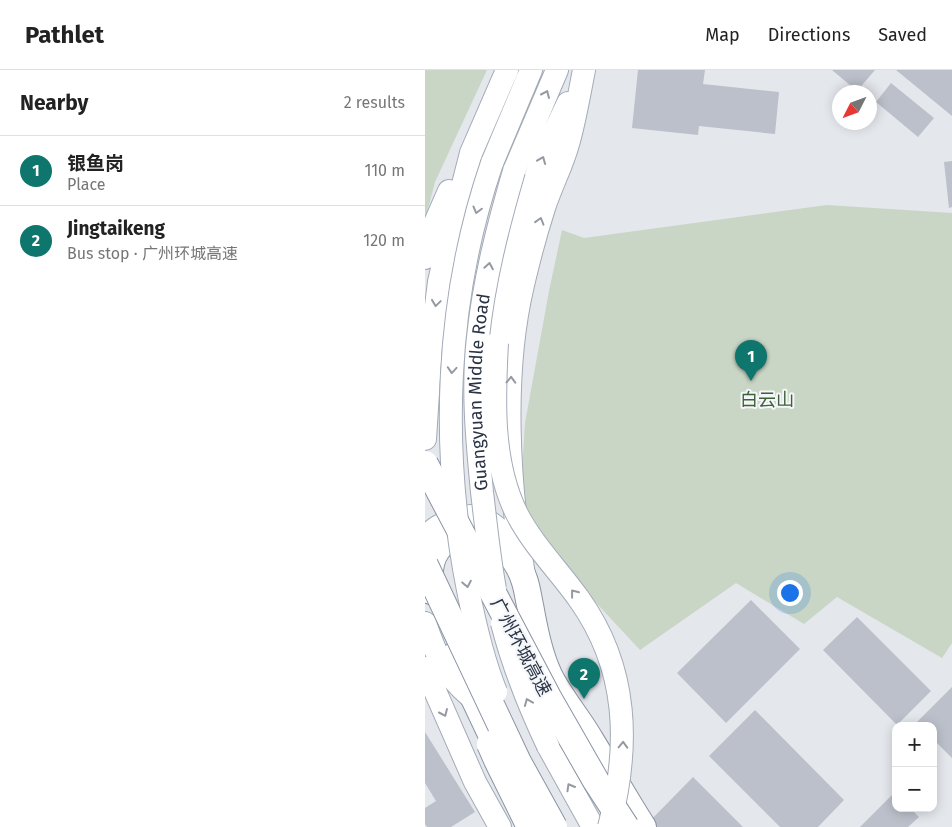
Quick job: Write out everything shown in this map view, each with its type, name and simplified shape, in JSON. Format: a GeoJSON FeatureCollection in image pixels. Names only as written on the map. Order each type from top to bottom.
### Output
{"type":"FeatureCollection","features":[{"type":"Feature","properties":{"kind":"highway","name":"广州环城高速"},"geometry":{"type":"LineString","coordinates":[[425,464],[531,666],[575,745],[625,827]]}},
{"type":"Feature","properties":{"kind":"highway"},"geometry":{"type":"LineString","coordinates":[[532,822],[449,645],[434,601],[429,582],[432,560],[435,552],[443,542],[453,536],[467,533],[491,537],[513,558],[524,578],[531,614],[549,675],[643,827]]}},
{"type":"Feature","properties":{"kind":"highway"},"geometry":{"type":"LineString","coordinates":[[425,565],[436,619],[497,760],[532,822]]}},
{"type":"Feature","properties":{"kind":"highway"},"geometry":{"type":"LineString","coordinates":[[436,619],[553,827]]}},
{"type":"Feature","properties":{"kind":"main road"},"geometry":{"type":"LineString","coordinates":[[425,258],[434,225],[444,200],[471,153],[507,70]]}},
{"type":"Feature","properties":{"kind":"main road","name":"Guangyuan Middle Road"},"geometry":{"type":"LineString","coordinates":[[531,70],[492,163],[475,217],[460,291],[452,372],[453,486],[463,567],[482,650],[495,689],[525,759],[563,827]]}},
{"type":"Feature","properties":{"kind":"main road","name":"Guangyuan Middle Road"},"geometry":{"type":"LineString","coordinates":[[557,70],[514,171],[491,254],[477,346],[475,411],[486,533],[496,596],[509,652],[520,684],[547,746],[593,827]]}},
{"type":"Feature","properties":{"kind":"main road"},"geometry":{"type":"LineString","coordinates":[[584,70],[551,139],[521,217],[503,296],[497,342],[495,402],[500,457],[509,494],[517,513],[528,533],[579,600],[593,622],[604,644],[618,688],[622,710],[623,752],[617,799],[609,827]]}},
{"type":"Feature","properties":{"kind":"main road"},"geometry":{"type":"LineString","coordinates":[[524,578],[516,526],[510,429],[512,365],[516,320],[521,292],[544,207],[568,145],[584,70]]}},
{"type":"Feature","properties":{"kind":"main road"},"geometry":{"type":"LineString","coordinates":[[425,439],[431,346],[439,282],[454,215],[471,153]]}},
{"type":"Feature","properties":{"kind":"main road"},"geometry":{"type":"LineString","coordinates":[[427,392],[433,454],[441,468],[449,474],[459,477],[470,477],[494,466],[505,451],[510,429]]}},
{"type":"Feature","properties":{"kind":"main road"},"geometry":{"type":"LineString","coordinates":[[425,538],[437,527],[447,522],[476,516],[490,522],[511,543],[518,556],[524,578]]}},
{"type":"Feature","properties":{"kind":"main road"},"geometry":{"type":"LineString","coordinates":[[436,619],[443,668],[473,698]]}},
{"type":"Feature","properties":{"kind":"main road"},"geometry":{"type":"LineString","coordinates":[[425,668],[475,782],[500,827]]}},
{"type":"Feature","properties":{"kind":"main road"},"geometry":{"type":"LineString","coordinates":[[549,675],[579,743],[630,827]]}},
{"type":"Feature","properties":{"kind":"green space"},"geometry":{"type":"Polygon","coordinates":[[[425,70],[487,70],[435,182],[425,220],[425,70]]]}},
{"type":"Feature","properties":{"kind":"green space","name":"白云山"},"geometry":{"type":"Polygon","coordinates":[[[827,205],[952,213],[952,643],[942,658],[837,597],[804,624],[736,583],[640,650],[519,520],[525,423],[562,230],[584,238],[827,205]]]}},
{"type":"Feature","properties":{"kind":"building"},"geometry":{"type":"Polygon","coordinates":[[[638,70],[705,70],[703,84],[779,92],[775,134],[699,126],[698,135],[632,128],[638,70]]]}},
{"type":"Feature","properties":{"kind":"building"},"geometry":{"type":"Polygon","coordinates":[[[832,70],[875,70],[862,85],[850,85],[832,70]]]}},
{"type":"Feature","properties":{"kind":"building"},"geometry":{"type":"Polygon","coordinates":[[[896,70],[952,70],[952,116],[896,70]]]}},
{"type":"Feature","properties":{"kind":"building"},"geometry":{"type":"Polygon","coordinates":[[[891,83],[934,118],[918,137],[877,103],[891,83]]]}},
{"type":"Feature","properties":{"kind":"building"},"geometry":{"type":"Polygon","coordinates":[[[952,161],[952,207],[949,208],[944,162],[952,161]]]}},
{"type":"Feature","properties":{"kind":"building"},"geometry":{"type":"Polygon","coordinates":[[[751,600],[800,649],[726,723],[677,673],[751,600]]]}},
{"type":"Feature","properties":{"kind":"building"},"geometry":{"type":"Polygon","coordinates":[[[857,617],[931,691],[900,722],[894,722],[823,650],[857,617]]]}},
{"type":"Feature","properties":{"kind":"building"},"geometry":{"type":"Polygon","coordinates":[[[952,687],[952,758],[937,743],[937,722],[917,722],[952,687]]]}},
{"type":"Feature","properties":{"kind":"building"},"geometry":{"type":"Polygon","coordinates":[[[755,710],[844,800],[818,827],[780,827],[709,756],[755,710]]]}},
{"type":"Feature","properties":{"kind":"building"},"geometry":{"type":"Polygon","coordinates":[[[425,732],[475,812],[451,827],[427,827],[425,824],[425,808],[436,801],[425,783],[425,732]]]}},
{"type":"Feature","properties":{"kind":"building"},"geometry":{"type":"Polygon","coordinates":[[[693,777],[743,827],[652,827],[648,823],[693,777]]]}},
{"type":"Feature","properties":{"kind":"building"},"geometry":{"type":"Polygon","coordinates":[[[892,795],[892,812],[914,812],[919,817],[908,827],[860,827],[892,795]]]}},
{"type":"Feature","properties":{"kind":"place","name":"银鱼岗"},"geometry":{"type":"Point","coordinates":[751,381]}},
{"type":"Feature","properties":{"kind":"place","name":"Jingtaikeng"},"geometry":{"type":"Point","coordinates":[584,699]}}]}
